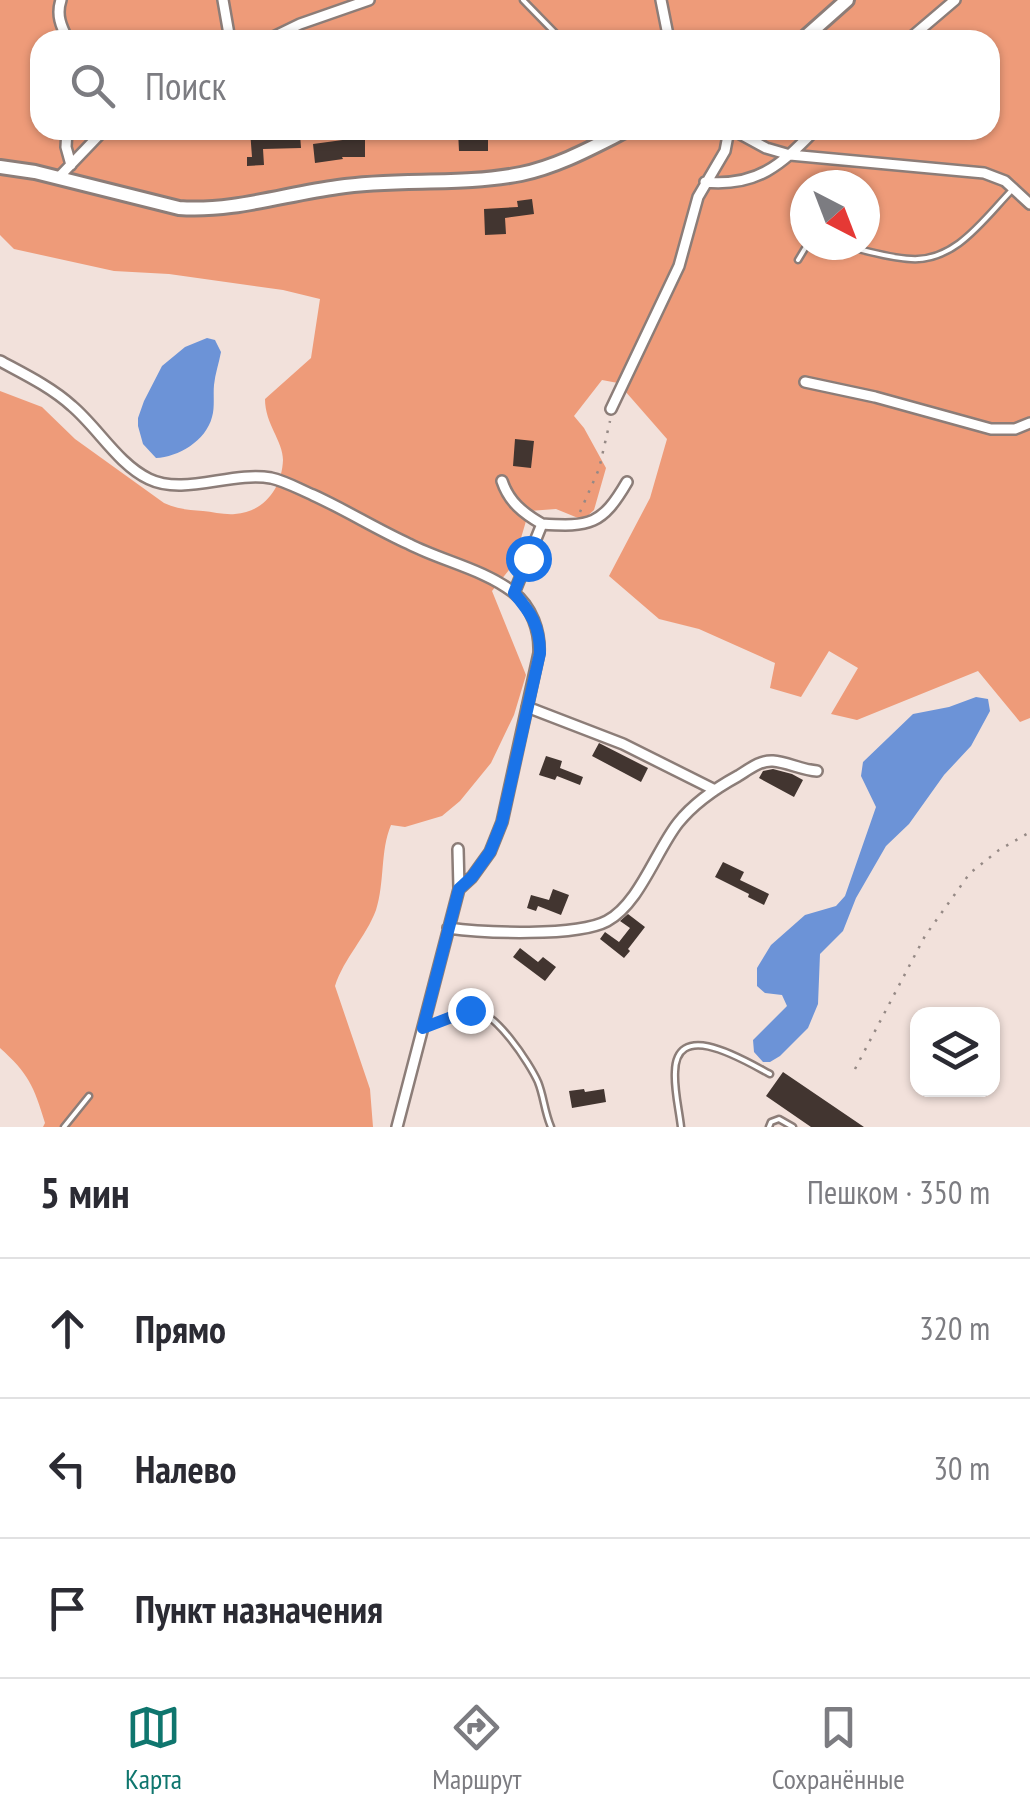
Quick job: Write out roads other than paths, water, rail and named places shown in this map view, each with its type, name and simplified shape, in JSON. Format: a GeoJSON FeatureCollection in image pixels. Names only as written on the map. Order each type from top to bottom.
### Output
{"type":"FeatureCollection","features":[{"type":"Feature","properties":{"kind":"main road"},"geometry":{"type":"LineString","coordinates":[[813,30],[847,0]]}},
{"type":"Feature","properties":{"kind":"main road"},"geometry":{"type":"LineString","coordinates":[[0,168],[35,172],[200,210],[358,184],[522,174],[568,160],[607,140]]}},
{"type":"Feature","properties":{"kind":"street"},"geometry":{"type":"LineString","coordinates":[[60,0],[64,30]]}},
{"type":"Feature","properties":{"kind":"street"},"geometry":{"type":"LineString","coordinates":[[223,0],[228,30]]}},
{"type":"Feature","properties":{"kind":"street"},"geometry":{"type":"LineString","coordinates":[[287,30],[369,0]]}},
{"type":"Feature","properties":{"kind":"street"},"geometry":{"type":"LineString","coordinates":[[660,0],[667,30]]}},
{"type":"Feature","properties":{"kind":"street"},"geometry":{"type":"LineString","coordinates":[[920,30],[955,0]]}},
{"type":"Feature","properties":{"kind":"street"},"geometry":{"type":"LineString","coordinates":[[66,140],[71,165]]}},
{"type":"Feature","properties":{"kind":"street"},"geometry":{"type":"LineString","coordinates":[[58,178],[95,140]]}},
{"type":"Feature","properties":{"kind":"street"},"geometry":{"type":"LineString","coordinates":[[612,409],[679,266],[694,208],[728,140]]}},
{"type":"Feature","properties":{"kind":"street"},"geometry":{"type":"LineString","coordinates":[[750,140],[790,155],[968,170],[994,176],[1014,187],[1030,204]]}},
{"type":"Feature","properties":{"kind":"street"},"geometry":{"type":"LineString","coordinates":[[705,182],[746,180],[775,167],[805,140]]}},
{"type":"Feature","properties":{"kind":"street"},"geometry":{"type":"LineString","coordinates":[[0,362],[70,404],[137,472],[154,482],[172,485],[242,476],[276,479],[514,593],[534,620],[540,636],[540,653],[502,822],[490,852],[459,889]]}},
{"type":"Feature","properties":{"kind":"street"},"geometry":{"type":"LineString","coordinates":[[805,382],[990,429],[1015,429],[1030,423]]}},
{"type":"Feature","properties":{"kind":"street"},"geometry":{"type":"LineString","coordinates":[[502,481],[507,494],[527,516],[542,524],[571,526],[594,521],[612,507],[627,482]]}},
{"type":"Feature","properties":{"kind":"street"},"geometry":{"type":"LineString","coordinates":[[514,593],[542,524]]}},
{"type":"Feature","properties":{"kind":"street"},"geometry":{"type":"LineString","coordinates":[[527,707],[623,744],[715,790]]}},
{"type":"Feature","properties":{"kind":"street"},"geometry":{"type":"LineString","coordinates":[[448,928],[501,933],[584,928],[604,923],[630,901],[678,824],[715,790],[768,762],[817,771]]}},
{"type":"Feature","properties":{"kind":"street"},"geometry":{"type":"LineString","coordinates":[[397,1127],[459,889],[458,848]]}},
{"type":"Feature","properties":{"kind":"lane"},"geometry":{"type":"LineString","coordinates":[[523,0],[552,30]]}},
{"type":"Feature","properties":{"kind":"lane"},"geometry":{"type":"LineString","coordinates":[[880,253],[903,258],[934,257],[960,242],[1014,187]]}},
{"type":"Feature","properties":{"kind":"lane"},"geometry":{"type":"LineString","coordinates":[[423,1028],[470,1010],[481,1011],[493,1019],[529,1064],[552,1127]]}},
{"type":"Feature","properties":{"kind":"lane"},"geometry":{"type":"LineString","coordinates":[[681,1127],[674,1071],[685,1050],[694,1045],[709,1046],[770,1074]]}},
{"type":"Feature","properties":{"kind":"lane"},"geometry":{"type":"LineString","coordinates":[[64,1127],[89,1096]]}},
{"type":"Feature","properties":{"kind":"lane"},"geometry":{"type":"LineString","coordinates":[[769,1127],[770,1122],[779,1119],[792,1127]]}},
{"type":"Feature","properties":{"kind":"water"},"geometry":{"type":"Polygon","coordinates":[[[207,338],[215,340],[221,352],[209,426],[190,446],[156,458],[143,444],[138,426],[144,401],[162,366],[185,347],[207,338]]]}},
{"type":"Feature","properties":{"kind":"water"},"geometry":{"type":"Polygon","coordinates":[[[976,697],[988,699],[990,711],[971,746],[944,775],[909,824],[886,846],[856,898],[843,931],[820,954],[818,1004],[808,1028],[780,1056],[763,1062],[754,1052],[753,1040],[787,1006],[782,995],[765,993],[757,986],[757,968],[771,945],[805,915],[836,906],[845,896],[876,807],[861,776],[863,762],[913,714],[976,697]]]}}]}
